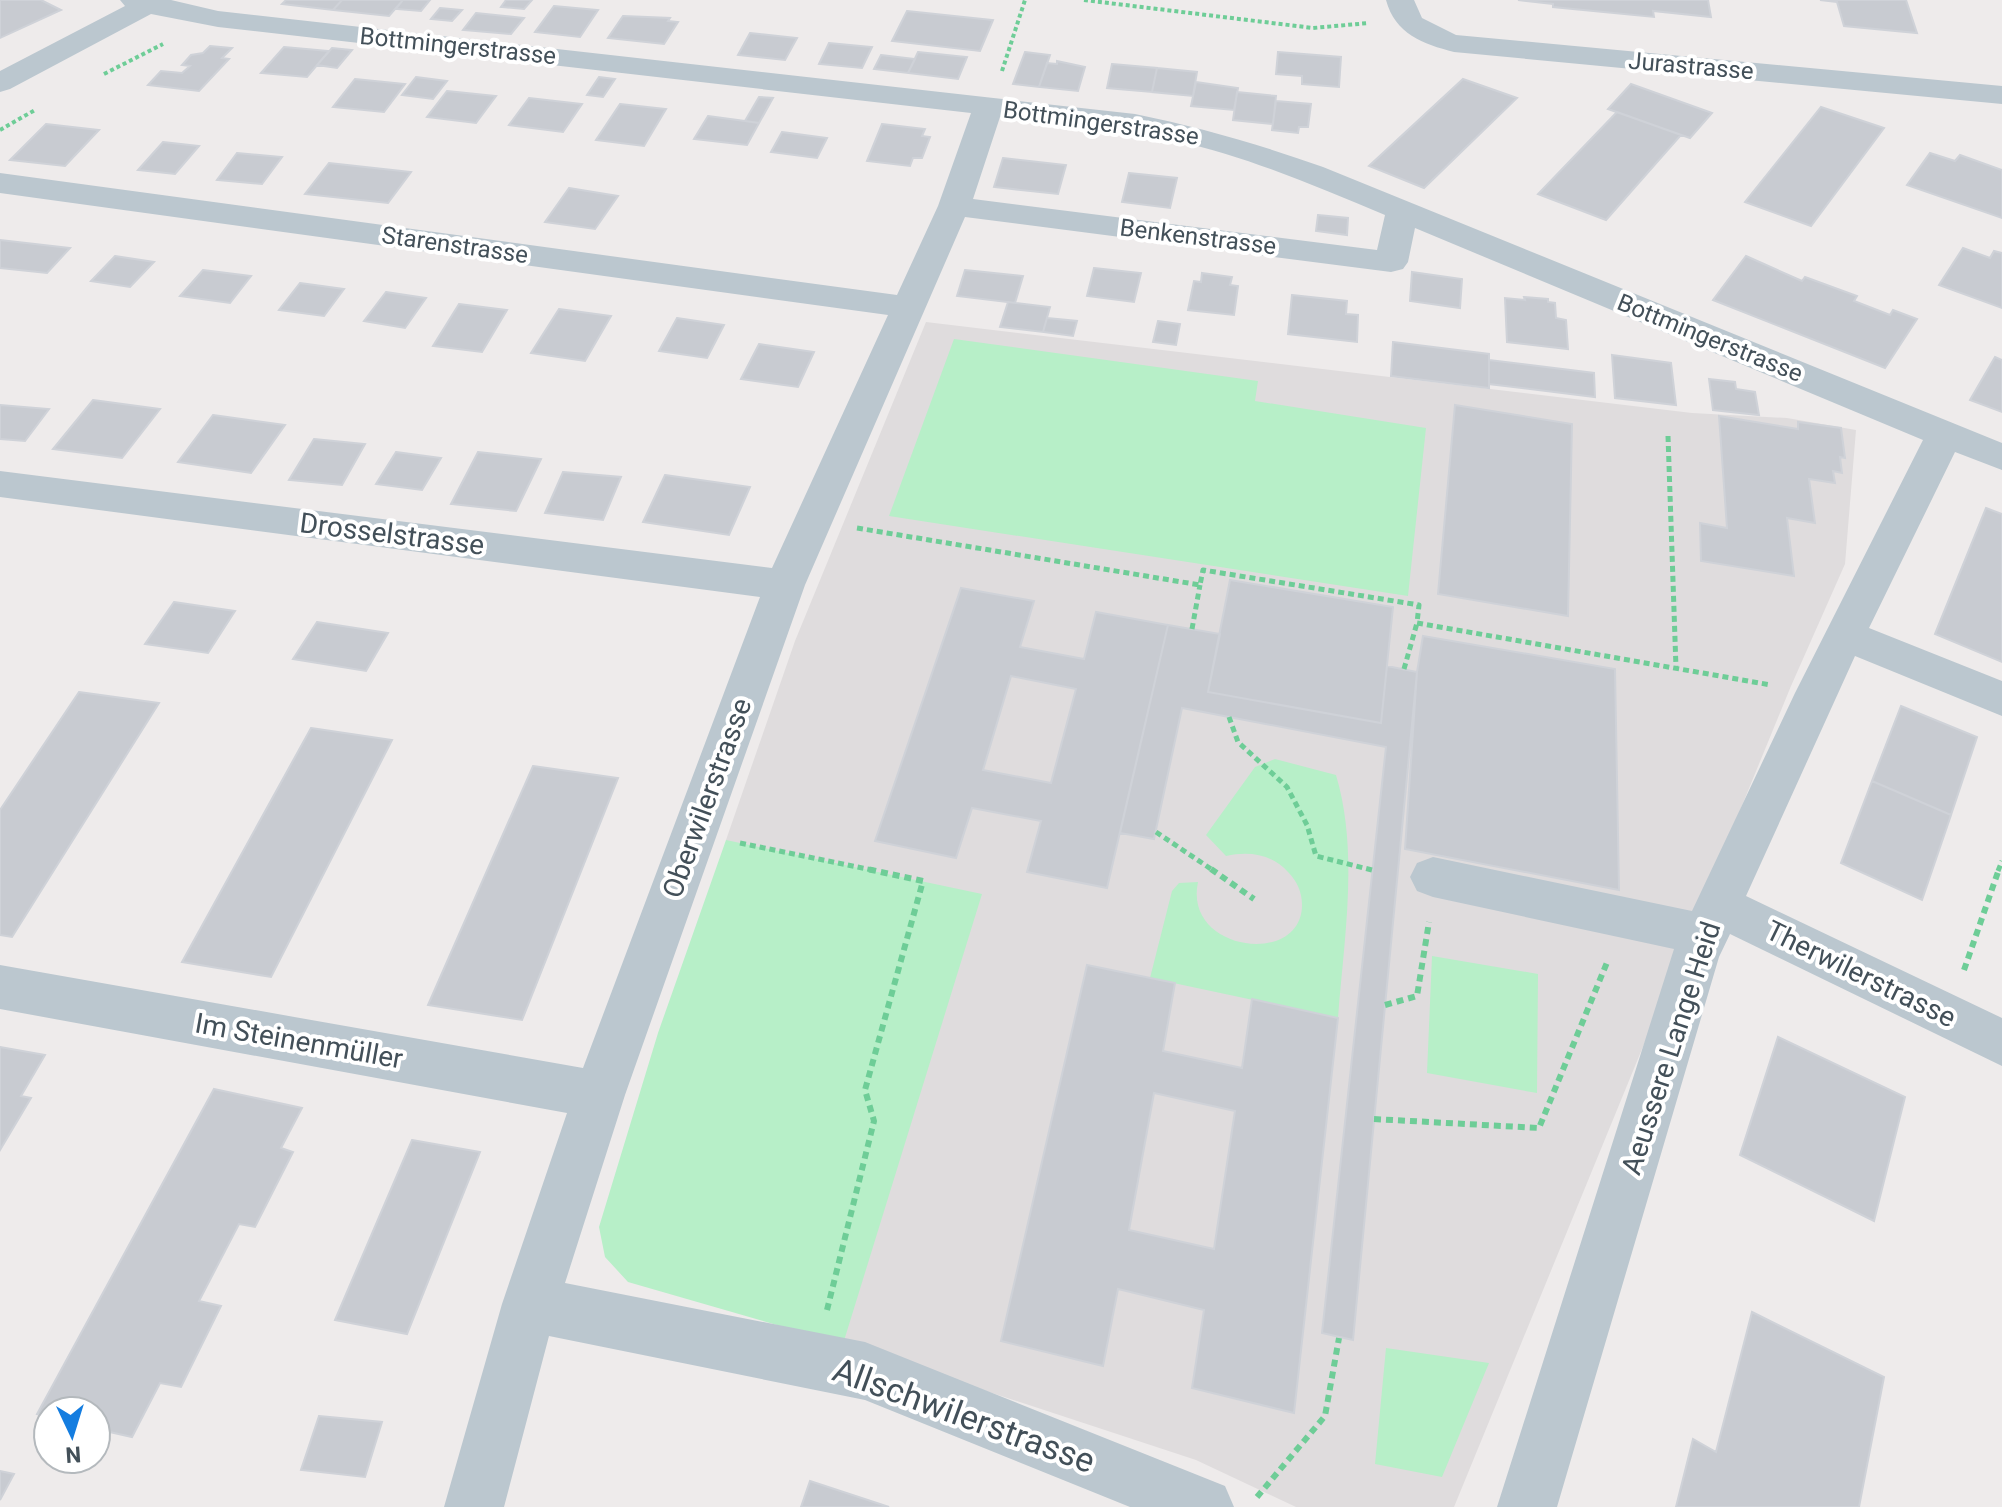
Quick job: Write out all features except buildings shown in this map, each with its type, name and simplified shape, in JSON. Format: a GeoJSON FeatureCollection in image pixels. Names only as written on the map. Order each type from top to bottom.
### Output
{"type":"FeatureCollection","features":[{"type":"Feature","properties":{"kind":"street"},"geometry":{"type":"LineString","coordinates":[[1400,0],[1407,19],[1417,29]]}},
{"type":"Feature","properties":{"kind":"street","name":"Bottmingerstrasse"},"geometry":{"type":"LineString","coordinates":[[146,2],[218,19],[1185,131],[1239,147],[1402,212],[2002,457]]}},
{"type":"Feature","properties":{"kind":"street"},"geometry":{"type":"LineString","coordinates":[[0,83],[146,2]]}},
{"type":"Feature","properties":{"kind":"street","name":"Jurastrasse"},"geometry":{"type":"LineString","coordinates":[[1417,29],[1454,43],[2002,95]]}},
{"type":"Feature","properties":{"kind":"street","name":"Oberwilerstrasse"},"geometry":{"type":"LineString","coordinates":[[474,1507],[530,1304],[599,1095],[785,585],[954,206],[988,107]]}},
{"type":"Feature","properties":{"kind":"street","name":"Starenstrasse"},"geometry":{"type":"LineString","coordinates":[[0,183],[909,307]]}},
{"type":"Feature","properties":{"kind":"street","name":"Benkenstrasse"},"geometry":{"type":"LineString","coordinates":[[954,206],[1391,262],[1402,212]]}},
{"type":"Feature","properties":{"kind":"street","name":"Aeussere Lange Heid"},"geometry":{"type":"LineString","coordinates":[[1527,1507],[1695,957],[1816,693],[1945,434]]}},
{"type":"Feature","properties":{"kind":"street","name":"Drosselstrasse"},"geometry":{"type":"LineString","coordinates":[[0,484],[785,585]]}},
{"type":"Feature","properties":{"kind":"street"},"geometry":{"type":"LineString","coordinates":[[1845,635],[2002,699]]}},
{"type":"Feature","properties":{"kind":"street","name":"Therwilerstrasse"},"geometry":{"type":"LineString","coordinates":[[1433,877],[1615,915],[1712,920],[1948,1016],[2002,1043]]}},
{"type":"Feature","properties":{"kind":"street","name":"Im Steinenmüller"},"geometry":{"type":"LineString","coordinates":[[0,987],[599,1095]]}},
{"type":"Feature","properties":{"kind":"street","name":"Allschwilerstrasse"},"geometry":{"type":"LineString","coordinates":[[530,1304],[865,1371],[1204,1507]]}},
{"type":"Feature","properties":{"kind":"path"},"geometry":{"type":"LineString","coordinates":[[988,107],[1025,0]]}},
{"type":"Feature","properties":{"kind":"path"},"geometry":{"type":"LineString","coordinates":[[1084,0],[1213,13],[1313,28],[1385,22],[1417,29]]}},
{"type":"Feature","properties":{"kind":"path"},"geometry":{"type":"LineString","coordinates":[[99,76],[165,43]]}},
{"type":"Feature","properties":{"kind":"path"},"geometry":{"type":"LineString","coordinates":[[0,130],[37,110]]}},
{"type":"Feature","properties":{"kind":"path"},"geometry":{"type":"LineString","coordinates":[[1668,436],[1676,668]]}},
{"type":"Feature","properties":{"kind":"path"},"geometry":{"type":"LineString","coordinates":[[815,521],[1200,585]]}},
{"type":"Feature","properties":{"kind":"path"},"geometry":{"type":"LineString","coordinates":[[1192,629],[1203,570],[1419,605],[1404,669]]}},
{"type":"Feature","properties":{"kind":"path"},"geometry":{"type":"LineString","coordinates":[[1417,623],[1816,693]]}},
{"type":"Feature","properties":{"kind":"path"},"geometry":{"type":"LineString","coordinates":[[1229,717],[1238,742],[1287,787],[1307,825],[1316,856],[1372,870]]}},
{"type":"Feature","properties":{"kind":"path"},"geometry":{"type":"LineString","coordinates":[[1156,832],[1254,899]]}},
{"type":"Feature","properties":{"kind":"path"},"geometry":{"type":"LineString","coordinates":[[694,834],[923,881],[865,1090],[874,1121],[814,1361]]}},
{"type":"Feature","properties":{"kind":"path"},"geometry":{"type":"LineString","coordinates":[[1948,1016],[2002,861]]}},
{"type":"Feature","properties":{"kind":"path"},"geometry":{"type":"LineString","coordinates":[[1385,1005],[1417,996],[1433,877]]}},
{"type":"Feature","properties":{"kind":"path"},"geometry":{"type":"LineString","coordinates":[[1374,1119],[1539,1128],[1611,953],[1615,915]]}},
{"type":"Feature","properties":{"kind":"path"},"geometry":{"type":"LineString","coordinates":[[1248,1507],[1325,1416],[1339,1338]]}},
{"type":"Feature","properties":{"kind":"shaded area"},"geometry":{"type":"Polygon","coordinates":[[[926,322],[1692,413],[1787,418],[1856,430],[1845,564],[1791,686],[1454,1507],[1296,1507],[1196,1460],[843,1344],[726,840],[795,641],[926,322]]]}},
{"type":"Feature","properties":{"kind":"green space"},"geometry":{"type":"Polygon","coordinates":[[[954,339],[1258,381],[1255,401],[1426,428],[1408,596],[889,516],[954,339]]]}},
{"type":"Feature","properties":{"kind":"green space"},"geometry":{"type":"Polygon","coordinates":[[[1275,759],[1336,775],[1347,834],[1348,865],[1338,1018],[1150,978],[1172,891],[1179,883],[1198,882],[1198,906],[1208,924],[1224,936],[1244,943],[1265,943],[1284,937],[1297,925],[1301,896],[1296,883],[1282,866],[1260,855],[1226,856],[1206,835],[1255,767],[1275,759]]]}},
{"type":"Feature","properties":{"kind":"green space"},"geometry":{"type":"Polygon","coordinates":[[[726,840],[982,894],[843,1344],[628,1282],[605,1257],[599,1227],[658,1033],[726,840]]]}},
{"type":"Feature","properties":{"kind":"green space"},"geometry":{"type":"Polygon","coordinates":[[[1432,956],[1538,974],[1537,1093],[1427,1073],[1432,956]]]}},
{"type":"Feature","properties":{"kind":"green space"},"geometry":{"type":"Polygon","coordinates":[[[1386,1348],[1489,1363],[1442,1477],[1375,1464],[1386,1348]]]}}]}
